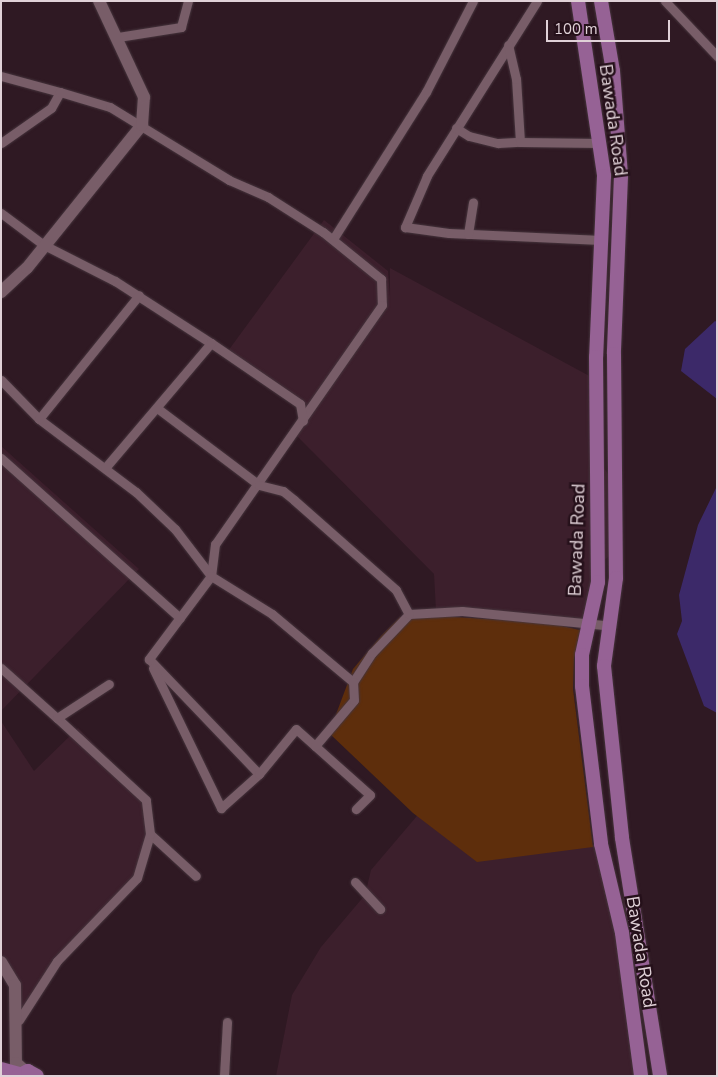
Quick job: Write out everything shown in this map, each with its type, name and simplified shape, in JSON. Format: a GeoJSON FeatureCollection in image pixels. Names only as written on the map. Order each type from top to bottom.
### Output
{"type":"FeatureCollection","features":[{"type":"Feature","properties":{"kind":"main road","name":"Bawada Road"},"geometry":{"type":"LineString","coordinates":[[578,1],[600,143],[601,240],[596,373],[598,582],[591,622],[582,655],[582,686],[602,844],[622,933],[642,1076]]}},
{"type":"Feature","properties":{"kind":"main road"},"geometry":{"type":"LineString","coordinates":[[601,1],[614,72],[621,176],[614,354],[616,578],[606,625],[605,681],[622,838],[660,1076]]}},
{"type":"Feature","properties":{"kind":"main road"},"geometry":{"type":"LineString","coordinates":[[1,1069],[25,1074]]}},
{"type":"Feature","properties":{"kind":"street"},"geometry":{"type":"LineString","coordinates":[[1,292],[44,245],[142,124],[144,97],[100,1]]}},
{"type":"Feature","properties":{"kind":"street"},"geometry":{"type":"LineString","coordinates":[[118,37],[181,27],[188,1]]}},
{"type":"Feature","properties":{"kind":"street"},"geometry":{"type":"LineString","coordinates":[[333,239],[426,92],[473,1]]}},
{"type":"Feature","properties":{"kind":"street"},"geometry":{"type":"LineString","coordinates":[[537,1],[456,128],[405,227],[468,234],[601,240]]}},
{"type":"Feature","properties":{"kind":"street"},"geometry":{"type":"LineString","coordinates":[[668,3],[717,56]]}},
{"type":"Feature","properties":{"kind":"street"},"geometry":{"type":"LineString","coordinates":[[708,48],[717,42]]}},
{"type":"Feature","properties":{"kind":"street"},"geometry":{"type":"LineString","coordinates":[[508,45],[516,79],[520,142]]}},
{"type":"Feature","properties":{"kind":"street"},"geometry":{"type":"LineString","coordinates":[[1,76],[110,107],[142,124],[333,239],[381,279],[382,306],[259,485],[215,544],[211,576],[149,659]]}},
{"type":"Feature","properties":{"kind":"street"},"geometry":{"type":"LineString","coordinates":[[1,143],[51,108],[60,92]]}},
{"type":"Feature","properties":{"kind":"street"},"geometry":{"type":"LineString","coordinates":[[456,128],[469,136],[498,143],[600,143]]}},
{"type":"Feature","properties":{"kind":"street"},"geometry":{"type":"LineString","coordinates":[[468,234],[473,202]]}},
{"type":"Feature","properties":{"kind":"street"},"geometry":{"type":"LineString","coordinates":[[1,214],[44,245],[139,295],[212,343],[300,404],[303,421]]}},
{"type":"Feature","properties":{"kind":"street"},"geometry":{"type":"LineString","coordinates":[[39,419],[139,295]]}},
{"type":"Feature","properties":{"kind":"street"},"geometry":{"type":"LineString","coordinates":[[105,468],[212,343]]}},
{"type":"Feature","properties":{"kind":"street"},"geometry":{"type":"LineString","coordinates":[[1,380],[39,419],[105,468],[176,529],[211,576],[272,614],[353,682]]}},
{"type":"Feature","properties":{"kind":"street"},"geometry":{"type":"LineString","coordinates":[[157,408],[259,485],[282,491],[294,500],[396,590],[409,614]]}},
{"type":"Feature","properties":{"kind":"street"},"geometry":{"type":"LineString","coordinates":[[1,458],[180,618]]}},
{"type":"Feature","properties":{"kind":"street"},"geometry":{"type":"LineString","coordinates":[[315,746],[354,700],[353,682],[372,653],[409,614],[462,611],[591,622],[606,625]]}},
{"type":"Feature","properties":{"kind":"street"},"geometry":{"type":"LineString","coordinates":[[149,659],[259,774]]}},
{"type":"Feature","properties":{"kind":"street"},"geometry":{"type":"LineString","coordinates":[[149,659],[221,808],[259,774],[296,729],[370,795],[356,809]]}},
{"type":"Feature","properties":{"kind":"street"},"geometry":{"type":"LineString","coordinates":[[1,668],[146,800],[150,834],[138,878],[57,961],[19,1020]]}},
{"type":"Feature","properties":{"kind":"street"},"geometry":{"type":"LineString","coordinates":[[57,718],[109,684]]}},
{"type":"Feature","properties":{"kind":"street"},"geometry":{"type":"LineString","coordinates":[[150,834],[196,876]]}},
{"type":"Feature","properties":{"kind":"street"},"geometry":{"type":"LineString","coordinates":[[354,882],[380,909]]}},
{"type":"Feature","properties":{"kind":"street"},"geometry":{"type":"LineString","coordinates":[[1,962],[15,985],[19,1020],[16,1063],[25,1074]]}},
{"type":"Feature","properties":{"kind":"street"},"geometry":{"type":"LineString","coordinates":[[224,1076],[227,1022]]}},
{"type":"Feature","properties":{"kind":"shaded area"},"geometry":{"type":"Polygon","coordinates":[[[324,220],[388,271],[390,297],[390,268],[595,379],[599,460],[611,479],[616,551],[599,564],[592,623],[436,611],[434,574],[295,434],[310,414],[225,355],[324,220]]]}},
{"type":"Feature","properties":{"kind":"shaded area"},"geometry":{"type":"Polygon","coordinates":[[[715,321],[717,322],[717,399],[681,371],[685,349],[715,321]]]}},
{"type":"Feature","properties":{"kind":"shaded area"},"geometry":{"type":"Polygon","coordinates":[[[1,446],[139,569],[1,711],[1,446]]]}},
{"type":"Feature","properties":{"kind":"shaded area"},"geometry":{"type":"Polygon","coordinates":[[[717,486],[717,713],[704,706],[677,634],[682,621],[679,595],[698,525],[717,486]]]}},
{"type":"Feature","properties":{"kind":"shaded area"},"geometry":{"type":"Polygon","coordinates":[[[439,616],[549,623],[584,631],[574,658],[573,689],[593,847],[477,862],[413,813],[329,733],[353,669],[381,636],[400,617],[439,616]]]}},
{"type":"Feature","properties":{"kind":"shaded area"},"geometry":{"type":"Polygon","coordinates":[[[1,721],[34,771],[78,728],[150,801],[154,832],[141,877],[65,956],[23,1018],[19,986],[1,954],[1,721]]]}},
{"type":"Feature","properties":{"kind":"shaded area"},"geometry":{"type":"Polygon","coordinates":[[[422,810],[486,859],[601,844],[641,1076],[276,1076],[292,995],[321,947],[365,895],[371,870],[422,810]]]}}]}
